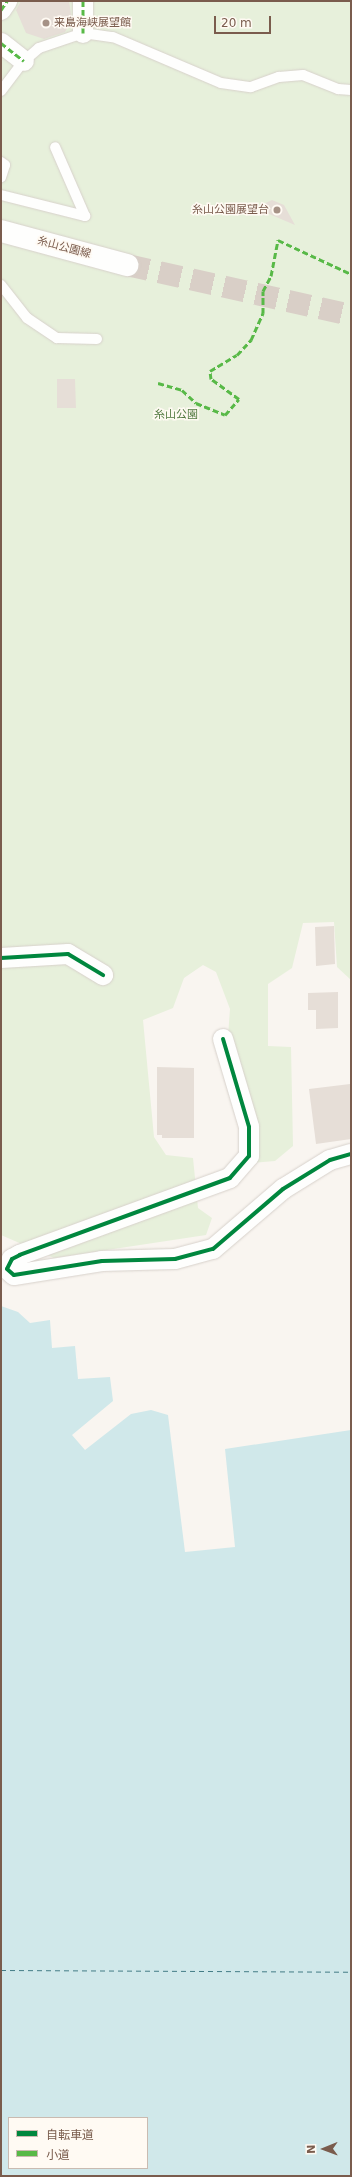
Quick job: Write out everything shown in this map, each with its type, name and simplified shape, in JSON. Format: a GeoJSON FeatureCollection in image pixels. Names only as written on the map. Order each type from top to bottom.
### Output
{"type":"FeatureCollection","features":[{"type":"Feature","properties":{"kind":"main road","name":"糸山公園線"},"geometry":{"type":"LineString","coordinates":[[1,231],[127,265]]}},
{"type":"Feature","properties":{"kind":"street"},"geometry":{"type":"LineString","coordinates":[[1,10],[7,1]]}},
{"type":"Feature","properties":{"kind":"street"},"geometry":{"type":"LineString","coordinates":[[83,1],[83,33]]}},
{"type":"Feature","properties":{"kind":"street"},"geometry":{"type":"LineString","coordinates":[[1,42],[24,60]]}},
{"type":"Feature","properties":{"kind":"street"},"geometry":{"type":"LineString","coordinates":[[1,958],[68,954],[103,975]]}},
{"type":"Feature","properties":{"kind":"street"},"geometry":{"type":"LineString","coordinates":[[223,1039],[250,1126],[249,1156],[230,1178],[20,1255],[12,1259],[7,1269],[14,1275],[102,1261],[175,1259],[213,1249],[284,1189],[330,1160],[351,1154]]}},
{"type":"Feature","properties":{"kind":"lane"},"geometry":{"type":"LineString","coordinates":[[1,91],[24,60],[57,39],[83,33],[113,37],[220,83],[251,87],[279,77],[303,75],[338,89],[351,90]]}},
{"type":"Feature","properties":{"kind":"lane"},"geometry":{"type":"LineString","coordinates":[[1,195],[85,216],[55,147]]}},
{"type":"Feature","properties":{"kind":"lane"},"geometry":{"type":"LineString","coordinates":[[1,162],[5,165],[1,177]]}},
{"type":"Feature","properties":{"kind":"lane"},"geometry":{"type":"LineString","coordinates":[[1,285],[26,318],[57,338],[97,339]]}},
{"type":"Feature","properties":{"kind":"green space","name":"糸山公園"},"geometry":{"type":"Polygon","coordinates":[[[1,1],[351,1],[351,980],[337,967],[334,922],[303,923],[292,968],[268,984],[268,1046],[291,1047],[293,1146],[275,1161],[252,1163],[228,1036],[230,1009],[216,972],[203,965],[184,978],[173,1008],[143,1020],[154,1137],[166,1155],[193,1158],[198,1208],[212,1218],[206,1235],[54,1258],[1,1235],[1,1]]]}},
{"type":"Feature","properties":{"kind":"water"},"geometry":{"type":"Polygon","coordinates":[[[1,1306],[18,1312],[30,1323],[50,1320],[52,1348],[75,1346],[78,1379],[110,1377],[113,1401],[72,1435],[85,1450],[131,1414],[151,1410],[168,1415],[185,1552],[235,1547],[225,1449],[351,1430],[351,2176],[1,2176],[1,1306]]]}},
{"type":"Feature","properties":{"kind":"building","name":"来島海峡展望館"},"geometry":{"type":"Polygon","coordinates":[[[21,1],[69,1],[72,20],[65,32],[44,39],[26,33],[16,10],[21,1]]]}},
{"type":"Feature","properties":{"kind":"building"},"geometry":{"type":"Polygon","coordinates":[[[272,200],[284,205],[295,225],[255,208],[272,200]]]}},
{"type":"Feature","properties":{"kind":"building"},"geometry":{"type":"Polygon","coordinates":[[[57,379],[75,379],[76,408],[57,408],[57,379]]]}},
{"type":"Feature","properties":{"kind":"building"},"geometry":{"type":"Polygon","coordinates":[[[334,926],[335,964],[316,966],[315,927],[334,926]]]}},
{"type":"Feature","properties":{"kind":"building"},"geometry":{"type":"Polygon","coordinates":[[[338,992],[338,1028],[316,1029],[316,1010],[308,1010],[308,993],[338,992]]]}},
{"type":"Feature","properties":{"kind":"building"},"geometry":{"type":"Polygon","coordinates":[[[157,1067],[194,1068],[194,1138],[162,1138],[162,1135],[157,1135],[157,1067]]]}},
{"type":"Feature","properties":{"kind":"building"},"geometry":{"type":"Polygon","coordinates":[[[350,1084],[351,1139],[316,1144],[309,1089],[350,1084]]]}},
{"type":"Feature","properties":{"kind":"ferry route"},"geometry":{"type":"LineString","coordinates":[[1,1970],[351,1972]]}},
{"type":"Feature","properties":{"kind":"tunnel"},"geometry":{"type":"LineString","coordinates":[[127,265],[351,315]]}},
{"type":"Feature","properties":{"kind":"marked path"},"geometry":{"type":"LineString","coordinates":[[1,10],[7,1]]}},
{"type":"Feature","properties":{"kind":"marked path"},"geometry":{"type":"LineString","coordinates":[[83,1],[83,33]]}},
{"type":"Feature","properties":{"kind":"marked path"},"geometry":{"type":"LineString","coordinates":[[1,43],[24,61]]}},
{"type":"Feature","properties":{"kind":"marked path"},"geometry":{"type":"LineString","coordinates":[[158,383],[182,390],[196,403],[225,415],[239,399],[211,379],[210,371],[237,355],[251,340],[263,313],[263,291],[271,276],[278,240],[351,274]]}},
{"type":"Feature","properties":{"kind":"cycle path"},"geometry":{"type":"LineString","coordinates":[[1,958],[68,954],[103,975]]}},
{"type":"Feature","properties":{"kind":"cycle path"},"geometry":{"type":"LineString","coordinates":[[223,1039],[249,1127],[249,1156],[230,1178],[20,1255],[12,1259],[7,1269],[14,1275],[102,1261],[175,1259],[213,1249],[283,1189],[330,1160],[351,1154]]}},
{"type":"Feature","properties":{"kind":"place","name":"来島海峡展望館"},"geometry":{"type":"Point","coordinates":[46,23]}},
{"type":"Feature","properties":{"kind":"place","name":"糸山公園展望台"},"geometry":{"type":"Point","coordinates":[277,210]}}]}
